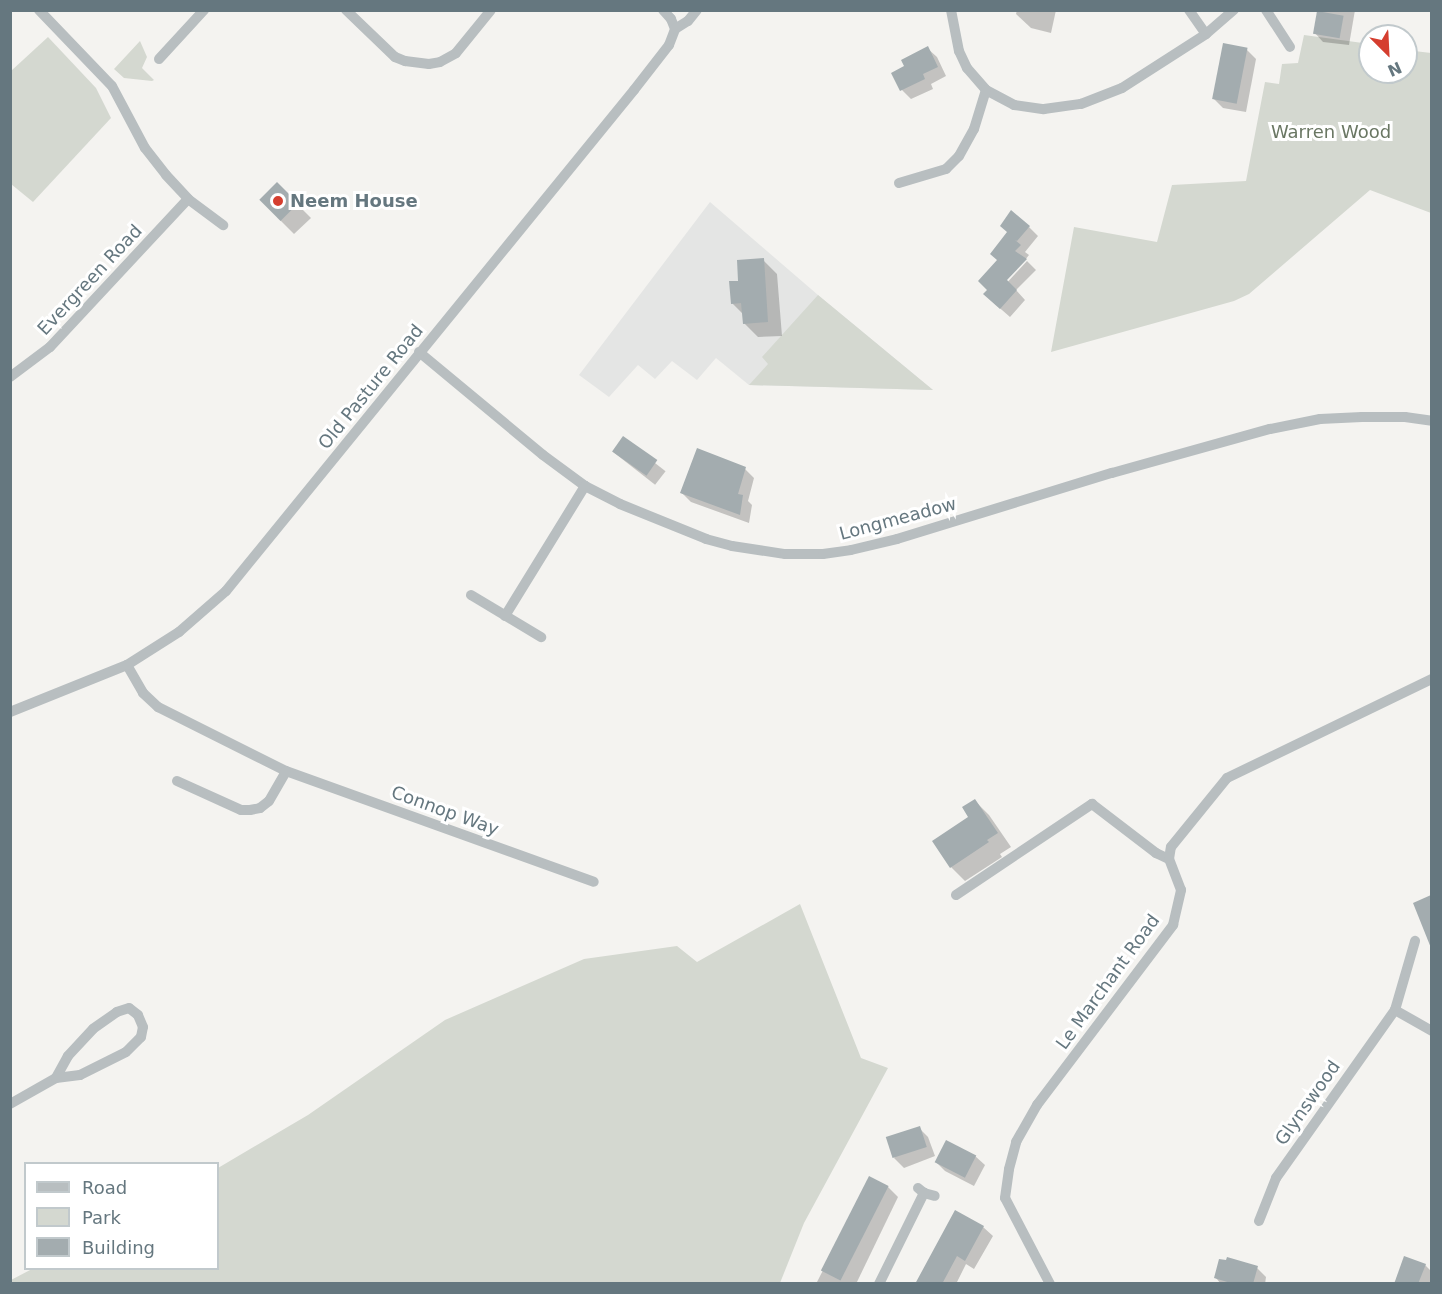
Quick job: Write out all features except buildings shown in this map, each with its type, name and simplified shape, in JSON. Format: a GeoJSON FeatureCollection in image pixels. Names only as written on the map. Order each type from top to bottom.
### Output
{"type":"FeatureCollection","features":[{"type":"Feature","properties":{"kind":"street"},"geometry":{"type":"LineString","coordinates":[[39,10],[112,86],[145,148],[188,199],[223,225]]}},
{"type":"Feature","properties":{"kind":"street"},"geometry":{"type":"LineString","coordinates":[[159,59],[204,10]]}},
{"type":"Feature","properties":{"kind":"street"},"geometry":{"type":"LineString","coordinates":[[346,10],[395,57],[405,61],[429,64],[440,62],[456,53],[491,10]]}},
{"type":"Feature","properties":{"kind":"street"},"geometry":{"type":"LineString","coordinates":[[663,10],[671,18],[675,30]]}},
{"type":"Feature","properties":{"kind":"street","name":"Old Pasture Road"},"geometry":{"type":"LineString","coordinates":[[10,712],[127,665],[179,632],[226,591],[664,52],[675,30],[697,10]]}},
{"type":"Feature","properties":{"kind":"street"},"geometry":{"type":"LineString","coordinates":[[951,10],[959,51],[967,68],[986,90],[1003,102],[1022,107],[1055,108],[1081,104],[1131,83],[1206,34],[1234,10]]}},
{"type":"Feature","properties":{"kind":"street"},"geometry":{"type":"LineString","coordinates":[[1189,10],[1206,34]]}},
{"type":"Feature","properties":{"kind":"street"},"geometry":{"type":"LineString","coordinates":[[1266,10],[1290,47]]}},
{"type":"Feature","properties":{"kind":"street"},"geometry":{"type":"LineString","coordinates":[[899,183],[946,170],[959,156],[974,129],[986,90]]}},
{"type":"Feature","properties":{"kind":"street","name":"Evergreen Road"},"geometry":{"type":"LineString","coordinates":[[10,377],[50,347],[188,199]]}},
{"type":"Feature","properties":{"kind":"street","name":"Longmeadow"},"geometry":{"type":"LineString","coordinates":[[419,352],[543,455],[585,486],[620,504],[706,539],[767,552],[823,554],[897,539],[1112,473],[1270,429],[1320,419],[1405,417],[1431,421]]}},
{"type":"Feature","properties":{"kind":"street"},"geometry":{"type":"LineString","coordinates":[[506,616],[585,486]]}},
{"type":"Feature","properties":{"kind":"street"},"geometry":{"type":"LineString","coordinates":[[471,595],[541,637]]}},
{"type":"Feature","properties":{"kind":"street","name":"Connop Way"},"geometry":{"type":"LineString","coordinates":[[127,665],[143,693],[158,707],[286,771],[594,882]]}},
{"type":"Feature","properties":{"kind":"street"},"geometry":{"type":"LineString","coordinates":[[956,895],[1092,804],[1156,853],[1169,859],[1172,847],[1227,778],[1431,679]]}},
{"type":"Feature","properties":{"kind":"street"},"geometry":{"type":"LineString","coordinates":[[177,781],[241,810],[250,810],[260,808],[269,801],[286,771]]}},
{"type":"Feature","properties":{"kind":"street","name":"Le Marchant Road"},"geometry":{"type":"LineString","coordinates":[[1050,1284],[1005,1198],[1008,1168],[1016,1142],[1037,1105],[1173,925],[1181,890],[1169,859]]}},
{"type":"Feature","properties":{"kind":"street","name":"Glynswood"},"geometry":{"type":"LineString","coordinates":[[1259,1221],[1276,1178],[1395,1010],[1415,941]]}},
{"type":"Feature","properties":{"kind":"street"},"geometry":{"type":"LineString","coordinates":[[10,1104],[56,1078],[80,1075],[126,1052],[141,1037],[143,1028],[138,1015],[129,1008],[117,1012],[93,1029],[68,1056],[56,1078]]}},
{"type":"Feature","properties":{"kind":"street"},"geometry":{"type":"LineString","coordinates":[[1395,1010],[1431,1031]]}},
{"type":"Feature","properties":{"kind":"street"},"geometry":{"type":"LineString","coordinates":[[879,1284],[926,1192]]}},
{"type":"Feature","properties":{"kind":"shaded area"},"geometry":{"type":"Polygon","coordinates":[[[710,202],[933,390],[749,385],[716,358],[697,380],[672,361],[655,379],[638,365],[609,397],[579,375],[710,202]]]}},
{"type":"Feature","properties":{"kind":"green space","name":"Warren Wood"},"geometry":{"type":"Polygon","coordinates":[[[1304,35],[1358,42],[1358,84],[1418,84],[1418,51],[1431,53],[1431,213],[1370,190],[1249,294],[1234,301],[1051,352],[1074,227],[1157,242],[1172,185],[1246,181],[1265,82],[1279,84],[1282,64],[1298,63],[1304,35]]]}},
{"type":"Feature","properties":{"kind":"green space"},"geometry":{"type":"Polygon","coordinates":[[[48,37],[96,88],[111,118],[33,202],[11,184],[11,71],[48,37]]]}},
{"type":"Feature","properties":{"kind":"green space"},"geometry":{"type":"Polygon","coordinates":[[[140,41],[147,57],[142,68],[154,80],[152,81],[124,78],[114,69],[140,41]]]}},
{"type":"Feature","properties":{"kind":"green space"},"geometry":{"type":"Polygon","coordinates":[[[818,295],[933,390],[749,385],[768,364],[762,357],[818,295]]]}},
{"type":"Feature","properties":{"kind":"green space"},"geometry":{"type":"Polygon","coordinates":[[[800,904],[861,1058],[888,1068],[804,1223],[780,1283],[11,1283],[11,1280],[30,1270],[219,1270],[219,1167],[308,1115],[445,1020],[584,959],[677,946],[697,962],[800,904]]]}},
{"type":"Feature","properties":{"kind":"place","name":"Neem House"},"geometry":{"type":"Point","coordinates":[278,201]}}]}
